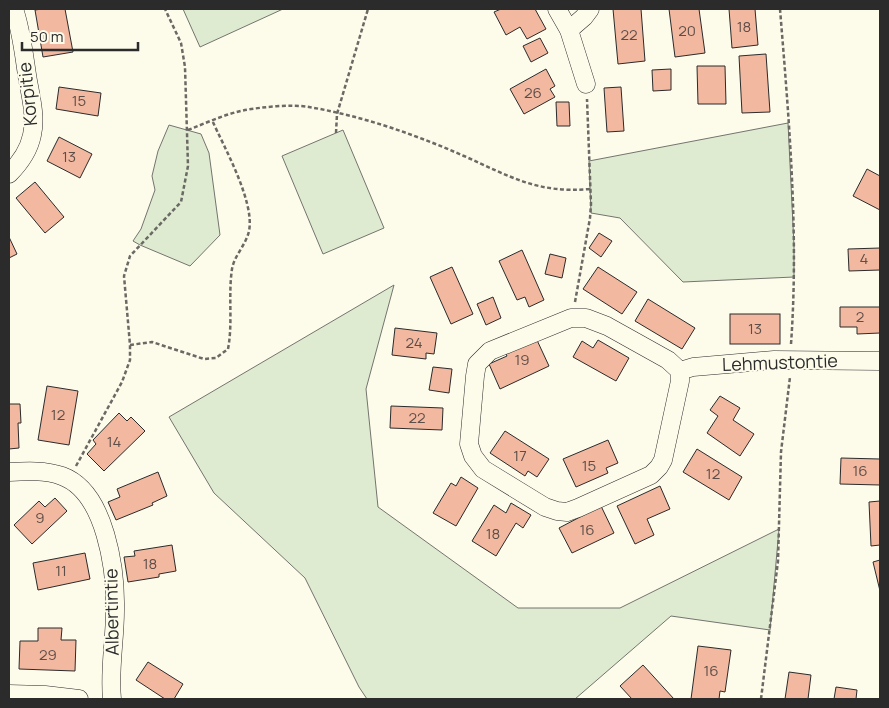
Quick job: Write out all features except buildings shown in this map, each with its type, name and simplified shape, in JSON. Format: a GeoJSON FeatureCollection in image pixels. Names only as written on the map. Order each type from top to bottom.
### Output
{"type":"FeatureCollection","features":[{"type":"Feature","properties":{"kind":"street","name":"Korpitie"},"geometry":{"type":"LineString","coordinates":[[9,174],[18,164],[29,146],[33,132],[32,103],[19,24],[14,9]]}},
{"type":"Feature","properties":{"kind":"street"},"geometry":{"type":"LineString","coordinates":[[557,9],[569,30],[586,84]]}},
{"type":"Feature","properties":{"kind":"street"},"geometry":{"type":"LineString","coordinates":[[569,30],[590,9]]}},
{"type":"Feature","properties":{"kind":"street"},"geometry":{"type":"LineString","coordinates":[[571,318],[586,318],[607,326],[668,360],[680,371],[680,381],[663,460],[659,467],[650,475],[567,512],[545,507],[483,468],[473,456],[469,444],[477,364],[490,351],[558,322],[571,318]]}},
{"type":"Feature","properties":{"kind":"street","name":"Lehmustontie"},"geometry":{"type":"LineString","coordinates":[[680,371],[692,367],[774,360],[880,361]]}},
{"type":"Feature","properties":{"kind":"street","name":"Albertintie"},"geometry":{"type":"LineString","coordinates":[[9,472],[25,471],[63,476],[78,486],[92,503],[106,533],[114,572],[115,611],[112,699]]}},
{"type":"Feature","properties":{"kind":"street"},"geometry":{"type":"LineString","coordinates":[[9,694],[45,695],[79,699]]}},
{"type":"Feature","properties":{"kind":"path"},"geometry":{"type":"LineString","coordinates":[[68,480],[122,382],[130,360],[124,276],[130,256],[181,202],[188,166],[185,66],[181,43],[165,9]]}},
{"type":"Feature","properties":{"kind":"path"},"geometry":{"type":"LineString","coordinates":[[336,133],[337,114],[368,9]]}},
{"type":"Feature","properties":{"kind":"path"},"geometry":{"type":"LineString","coordinates":[[571,318],[591,204],[586,84]]}},
{"type":"Feature","properties":{"kind":"path"},"geometry":{"type":"LineString","coordinates":[[188,130],[244,110],[308,107],[378,123],[433,143],[531,185],[558,190],[590,189]]}},
{"type":"Feature","properties":{"kind":"path"},"geometry":{"type":"LineString","coordinates":[[130,345],[152,342],[204,359],[216,358],[228,349],[232,267],[250,231],[249,213],[242,186],[212,120]]}},
{"type":"Feature","properties":{"kind":"path"},"geometry":{"type":"LineString","coordinates":[[782,377],[796,377]]}},
{"type":"Feature","properties":{"kind":"green space"},"geometry":{"type":"Polygon","coordinates":[[[183,9],[283,9],[200,47],[183,9]]]}},
{"type":"Feature","properties":{"kind":"green space"},"geometry":{"type":"Polygon","coordinates":[[[788,123],[794,277],[683,282],[620,218],[591,213],[589,161],[788,123]]]}},
{"type":"Feature","properties":{"kind":"green space"},"geometry":{"type":"Polygon","coordinates":[[[169,125],[201,134],[209,153],[220,235],[190,266],[133,241],[141,229],[155,190],[152,176],[158,151],[169,125]]]}},
{"type":"Feature","properties":{"kind":"green space"},"geometry":{"type":"Polygon","coordinates":[[[343,130],[384,228],[323,254],[282,156],[343,130]]]}},
{"type":"Feature","properties":{"kind":"green space"},"geometry":{"type":"Polygon","coordinates":[[[394,285],[366,389],[378,507],[518,608],[620,608],[779,529],[770,630],[671,616],[575,699],[367,699],[359,687],[305,578],[214,493],[169,417],[394,285]]]}}]}
